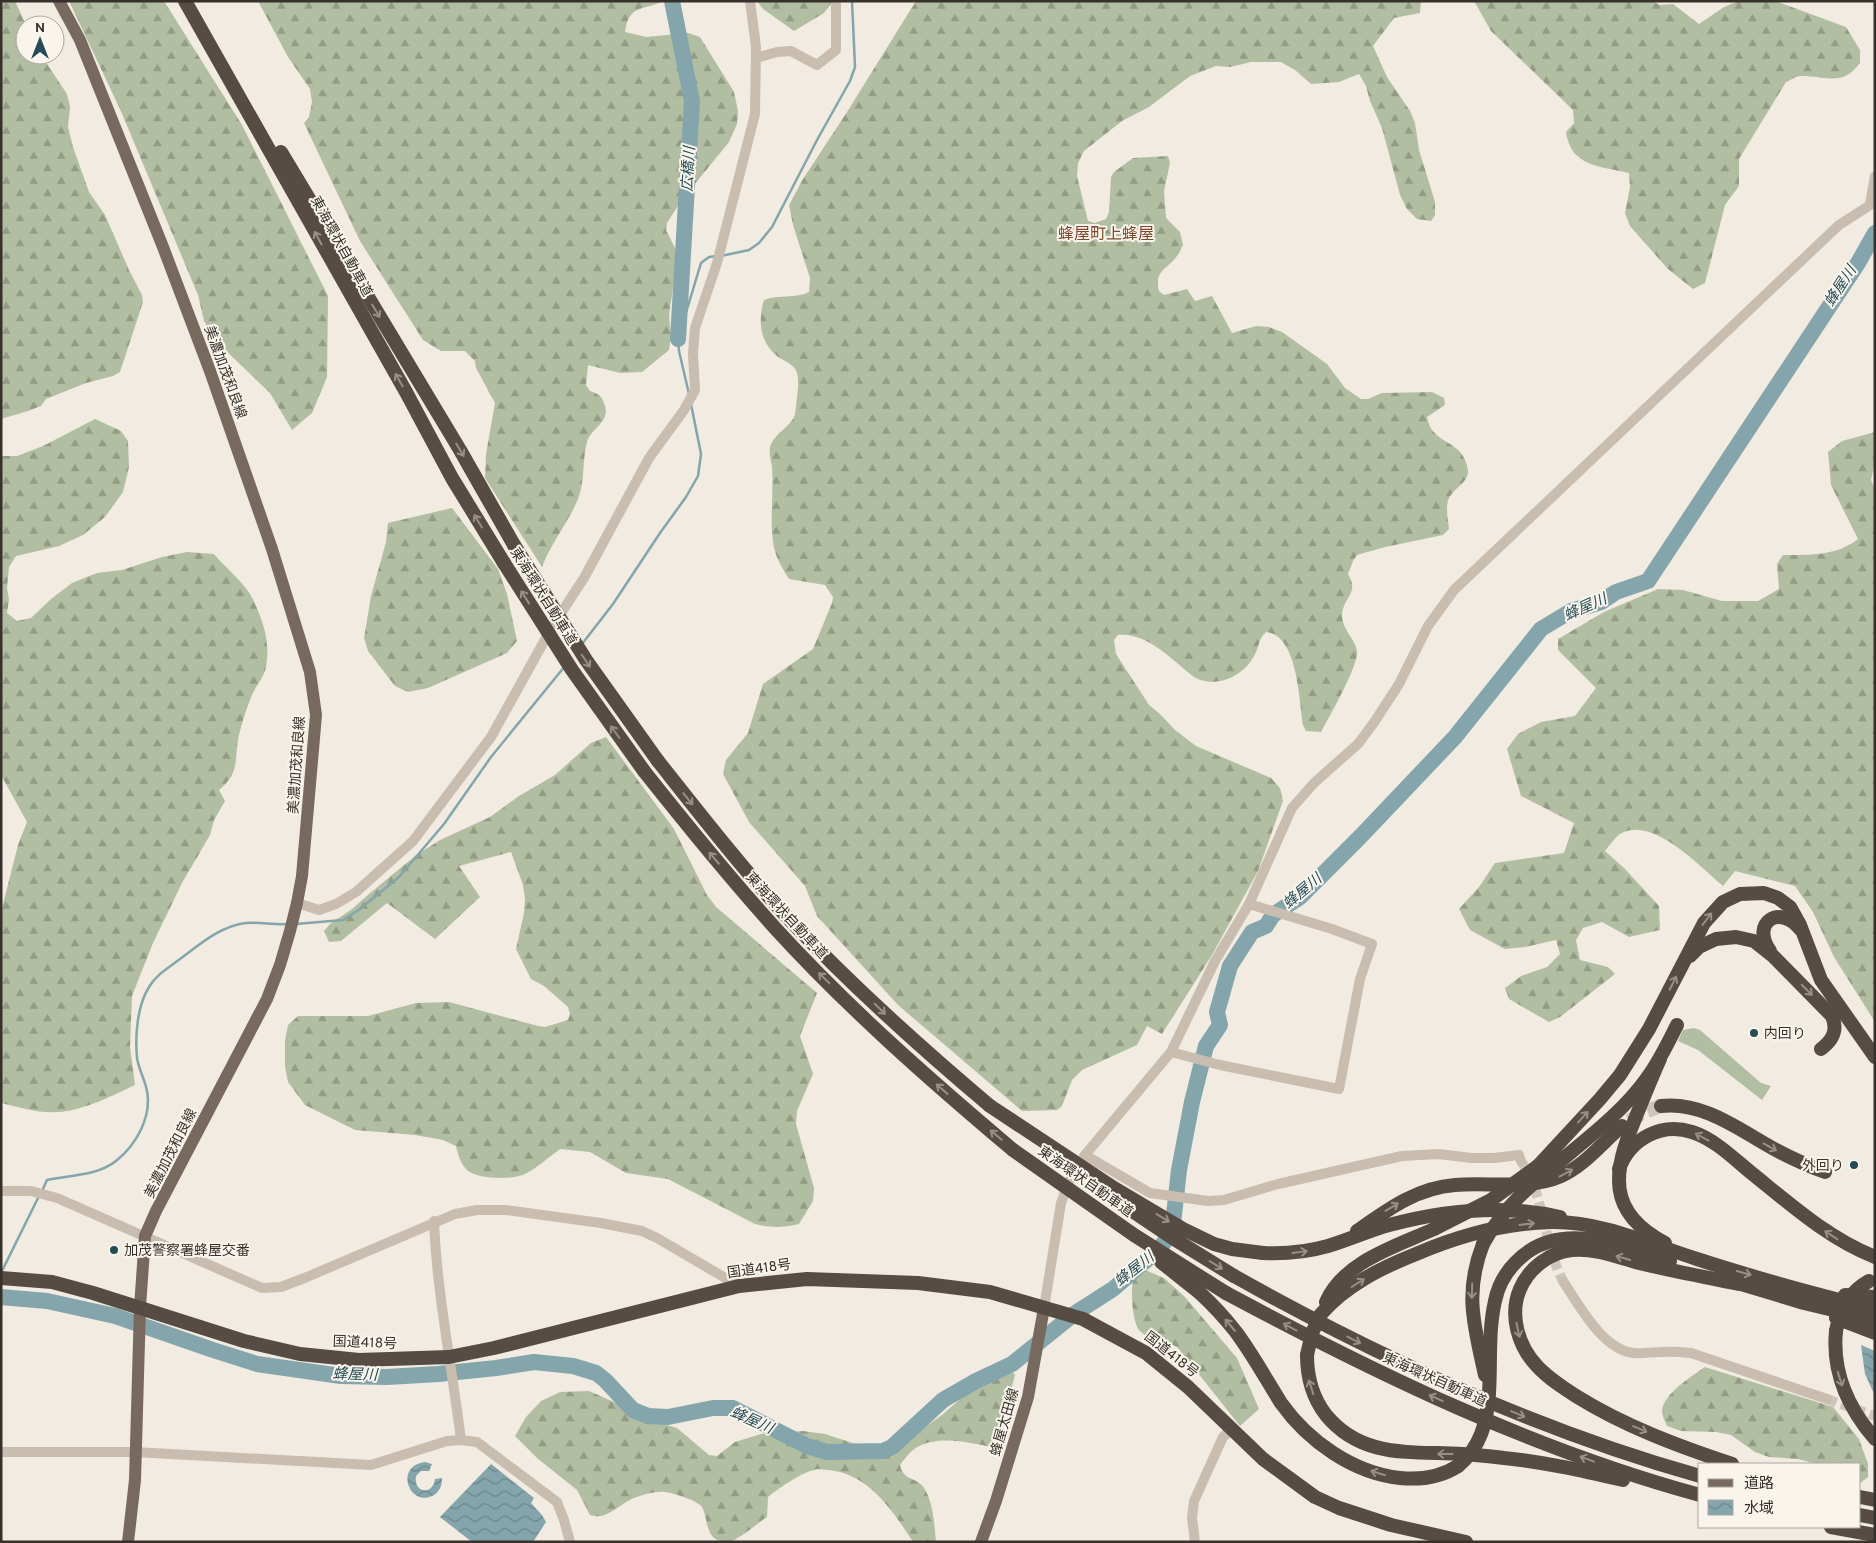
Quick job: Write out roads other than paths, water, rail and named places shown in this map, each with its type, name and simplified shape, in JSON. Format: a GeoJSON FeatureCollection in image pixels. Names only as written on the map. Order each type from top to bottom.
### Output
{"type":"FeatureCollection","features":[{"type":"Feature","properties":{"kind":"highway","name":"東海環状自動車道"},"geometry":{"type":"LineString","coordinates":[[185,1],[296,176],[460,450],[514,545],[586,660],[658,761],[738,860],[788,918],[888,1017],[990,1106],[1052,1154],[1113,1199],[1171,1238],[1234,1276],[1300,1313],[1378,1353],[1459,1390],[1539,1423],[1612,1449],[1698,1475]]}},
{"type":"Feature","properties":{"kind":"highway","name":"東海環状自動車道"},"geometry":{"type":"LineString","coordinates":[[185,1],[452,478],[572,670],[644,771],[721,866],[775,928],[875,1028],[1013,1150],[1134,1235],[1226,1293],[1371,1368],[1455,1406],[1538,1441],[1619,1471],[1698,1496]]}},
{"type":"Feature","properties":{"kind":"highway"},"geometry":{"type":"LineString","coordinates":[[1698,1497],[1547,1464],[1462,1454],[1405,1452],[1373,1447],[1338,1428],[1323,1411],[1314,1395],[1310,1382],[1307,1355],[1312,1333],[1334,1288],[1352,1270],[1366,1261],[1434,1230],[1491,1200],[1538,1166],[1620,1075],[1646,1035],[1698,932],[1709,916],[1723,902],[1740,894],[1764,893],[1778,898],[1794,913],[1821,980],[1875,1057]]}},
{"type":"Feature","properties":{"kind":"highway"},"geometry":{"type":"LineString","coordinates":[[1773,956],[1762,936],[1764,926],[1771,919],[1786,918],[1796,924],[1804,934]]}},
{"type":"Feature","properties":{"kind":"highway"},"geometry":{"type":"LineString","coordinates":[[1684,962],[1707,942],[1726,937],[1744,938],[1754,941],[1773,956],[1832,1016],[1835,1027],[1834,1034],[1828,1043],[1821,1048]]}},
{"type":"Feature","properties":{"kind":"highway"},"geometry":{"type":"LineString","coordinates":[[1677,1025],[1660,1059],[1625,1145],[1618,1180],[1621,1198],[1631,1216],[1647,1232],[1697,1259]]}},
{"type":"Feature","properties":{"kind":"highway"},"geometry":{"type":"LineString","coordinates":[[1489,1393],[1474,1324],[1472,1300],[1473,1275],[1483,1244],[1500,1215],[1512,1202],[1598,1129],[1638,1089],[1660,1059]]}},
{"type":"Feature","properties":{"kind":"highway"},"geometry":{"type":"LineString","coordinates":[[1661,1106],[1680,1105],[1710,1113],[1788,1156],[1825,1172]]}},
{"type":"Feature","properties":{"kind":"highway"},"geometry":{"type":"LineString","coordinates":[[990,1106],[1114,1188],[1183,1229],[1214,1244],[1263,1253],[1292,1253],[1337,1244],[1371,1231],[1412,1219],[1500,1209],[1541,1213],[1592,1226],[1697,1259],[1875,1320]]}},
{"type":"Feature","properties":{"kind":"highway"},"geometry":{"type":"LineString","coordinates":[[1337,1244],[1393,1206],[1423,1192],[1454,1185],[1538,1182],[1559,1177],[1580,1164],[1622,1126]]}},
{"type":"Feature","properties":{"kind":"highway"},"geometry":{"type":"LineString","coordinates":[[1619,1169],[1626,1153],[1632,1146],[1647,1136],[1664,1130],[1674,1129],[1693,1132],[1720,1148],[1816,1225],[1846,1244],[1875,1257]]}},
{"type":"Feature","properties":{"kind":"highway"},"geometry":{"type":"LineString","coordinates":[[1013,1150],[1049,1182],[1200,1293],[1236,1332],[1292,1417],[1304,1430],[1331,1451],[1361,1468],[1392,1477],[1406,1479],[1430,1477],[1446,1473],[1468,1457],[1480,1439],[1485,1425],[1489,1393],[1495,1299],[1504,1276],[1523,1255],[1534,1247],[1560,1238],[1591,1238],[1622,1246],[1739,1284]]}},
{"type":"Feature","properties":{"kind":"highway"},"geometry":{"type":"LineString","coordinates":[[1321,1314],[1340,1295],[1365,1278],[1403,1259],[1446,1242],[1496,1229],[1534,1224],[1569,1223],[1592,1226]]}},
{"type":"Feature","properties":{"kind":"highway"},"geometry":{"type":"LineString","coordinates":[[1729,1463],[1625,1423],[1566,1389],[1536,1366],[1518,1335],[1515,1315],[1520,1289],[1534,1268],[1551,1256],[1571,1250],[1596,1251],[1639,1263],[1875,1310]]}},
{"type":"Feature","properties":{"kind":"highway","name":"国道418号"},"geometry":{"type":"LineString","coordinates":[[6,1278],[52,1282],[140,1307],[244,1341],[300,1354],[359,1360],[449,1357],[494,1348],[739,1286],[806,1279],[918,1283],[990,1292],[1083,1319],[1146,1352],[1188,1387],[1263,1459],[1296,1485],[1315,1497],[1339,1508],[1391,1525],[1466,1542]]}},
{"type":"Feature","properties":{"kind":"highway"},"geometry":{"type":"LineString","coordinates":[[1872,1280],[1848,1298],[1840,1315],[1836,1331],[1836,1360],[1840,1381],[1856,1414],[1875,1438]]}},
{"type":"Feature","properties":{"kind":"highway"},"geometry":{"type":"LineString","coordinates":[[1805,1297],[1875,1297]]}},
{"type":"Feature","properties":{"kind":"highway"},"geometry":{"type":"LineString","coordinates":[[1805,1297],[1850,1324],[1875,1333]]}},
{"type":"Feature","properties":{"kind":"highway"},"geometry":{"type":"LineString","coordinates":[[1861,1497],[1875,1500]]}},
{"type":"Feature","properties":{"kind":"highway"},"geometry":{"type":"LineString","coordinates":[[1861,1515],[1875,1518]]}},
{"type":"Feature","properties":{"kind":"highway"},"geometry":{"type":"LineString","coordinates":[[1836,1528],[1875,1535]]}},
{"type":"Feature","properties":{"kind":"main road","name":"美濃加茂和良線"},"geometry":{"type":"LineString","coordinates":[[59,1],[83,49],[163,247],[210,371],[272,549],[310,672],[316,715],[304,856],[296,908],[280,964],[267,999],[156,1211],[145,1236],[140,1307],[135,1480],[128,1542]]}},
{"type":"Feature","properties":{"kind":"main road","name":"蜂屋太田線"},"geometry":{"type":"LineString","coordinates":[[981,1542],[996,1501],[1028,1397],[1044,1308]]}},
{"type":"Feature","properties":{"kind":"street"},"geometry":{"type":"LineString","coordinates":[[296,908],[319,910],[336,904],[356,892],[413,841],[491,736],[552,627],[584,578],[649,458],[684,410],[696,390],[693,354],[695,328],[717,263],[755,114],[756,58],[750,1]]}},
{"type":"Feature","properties":{"kind":"street"},"geometry":{"type":"LineString","coordinates":[[756,58],[777,52],[791,51],[816,65],[832,54],[836,50],[836,1]]}},
{"type":"Feature","properties":{"kind":"street"},"geometry":{"type":"LineString","coordinates":[[1044,1308],[1062,1202],[1072,1174],[1171,1052],[1215,961],[1249,904],[1292,808],[1314,782],[1358,744],[1398,684],[1428,626],[1454,590],[1839,225],[1872,203],[1875,176]]}},
{"type":"Feature","properties":{"kind":"street"},"geometry":{"type":"LineString","coordinates":[[1171,1052],[1220,1065],[1339,1089],[1360,978],[1372,944],[1332,929],[1249,904]]}},
{"type":"Feature","properties":{"kind":"street"},"geometry":{"type":"LineString","coordinates":[[1086,1155],[1150,1193],[1208,1201],[1224,1200],[1278,1184],[1402,1156],[1438,1154],[1472,1158],[1494,1158],[1519,1155],[1521,1161]]}},
{"type":"Feature","properties":{"kind":"street"},"geometry":{"type":"LineString","coordinates":[[1,1191],[40,1193],[57,1198],[262,1288],[281,1287],[434,1221],[455,1214],[477,1210],[506,1210],[601,1223],[642,1231],[739,1286]]}},
{"type":"Feature","properties":{"kind":"street"},"geometry":{"type":"LineString","coordinates":[[434,1221],[449,1357],[461,1440]]}},
{"type":"Feature","properties":{"kind":"street"},"geometry":{"type":"LineString","coordinates":[[1563,1281],[1592,1324],[1606,1340],[1622,1350],[1632,1353],[1675,1351],[1691,1353],[1827,1399]]}},
{"type":"Feature","properties":{"kind":"street"},"geometry":{"type":"LineString","coordinates":[[1195,1542],[1192,1518],[1194,1500],[1223,1437],[1232,1430]]}},
{"type":"Feature","properties":{"kind":"street"},"geometry":{"type":"LineString","coordinates":[[1,1452],[135,1452],[371,1466],[447,1441],[476,1442],[557,1502],[570,1542]]}},
{"type":"Feature","properties":{"kind":"water"},"geometry":{"type":"Polygon","coordinates":[[[1861,1345],[1875,1351],[1875,1396],[1865,1374],[1861,1345]]]}},
{"type":"Feature","properties":{"kind":"water"},"geometry":{"type":"Polygon","coordinates":[[[425,1462],[432,1464],[429,1471],[421,1471],[416,1476],[417,1486],[420,1489],[427,1490],[431,1488],[435,1479],[442,1478],[438,1492],[425,1498],[412,1492],[407,1478],[415,1465],[425,1462]]]}},
{"type":"Feature","properties":{"kind":"water"},"geometry":{"type":"Polygon","coordinates":[[[491,1464],[534,1498],[531,1503],[546,1522],[533,1542],[472,1542],[440,1517],[491,1464]]]}},
{"type":"Feature","properties":{"kind":"waterway","name":"広橋川"},"geometry":{"type":"LineString","coordinates":[[672,1],[692,101],[678,339]]}},
{"type":"Feature","properties":{"kind":"waterway"},"geometry":{"type":"LineString","coordinates":[[721,256],[749,250],[759,243],[772,227],[850,81],[855,67],[852,1]]}},
{"type":"Feature","properties":{"kind":"waterway","name":"蜂屋川"},"geometry":{"type":"LineString","coordinates":[[1,1297],[47,1301],[115,1316],[257,1364],[341,1376],[387,1377],[438,1374],[534,1362],[573,1366],[596,1373],[633,1410],[648,1416],[668,1417],[713,1408],[733,1408],[807,1446],[827,1452],[883,1451],[892,1447],[943,1400],[976,1381],[1012,1364],[1074,1314],[1113,1289],[1158,1250],[1167,1239],[1173,1224],[1179,1170],[1192,1102],[1206,1046],[1220,1025],[1217,1012],[1230,966],[1252,932],[1266,926],[1273,915],[1300,897],[1360,837],[1455,737],[1541,629],[1571,611],[1601,602],[1616,592],[1648,581],[1858,263],[1875,233]]}},
{"type":"Feature","properties":{"kind":"waterway"},"geometry":{"type":"LineString","coordinates":[[689,394],[678,339],[701,263],[709,257],[716,256]]}},
{"type":"Feature","properties":{"kind":"waterway"},"geometry":{"type":"LineString","coordinates":[[582,644],[613,604],[686,497],[698,476],[701,454],[691,404]]}},
{"type":"Feature","properties":{"kind":"waterway"},"geometry":{"type":"LineString","coordinates":[[296,924],[343,920],[360,909],[399,877],[444,824],[491,757],[565,666]]}},
{"type":"Feature","properties":{"kind":"waterway"},"geometry":{"type":"LineString","coordinates":[[42,1191],[47,1180],[92,1172],[109,1166],[130,1147],[141,1130],[145,1120],[148,1101],[146,1087],[137,1058],[136,1040],[139,1012],[145,995],[155,979],[202,942],[227,928],[246,923],[288,924]]}},
{"type":"Feature","properties":{"kind":"waterway"},"geometry":{"type":"LineString","coordinates":[[1,1273],[39,1196]]}},
{"type":"Feature","properties":{"kind":"tunnel"},"geometry":{"type":"LineString","coordinates":[[1629,1121],[1644,1112],[1661,1106]]}},
{"type":"Feature","properties":{"kind":"tunnel"},"geometry":{"type":"LineString","coordinates":[[1521,1161],[1535,1190],[1556,1266],[1563,1281]]}},
{"type":"Feature","properties":{"kind":"tunnel"},"geometry":{"type":"LineString","coordinates":[[1827,1399],[1875,1416]]}},
{"type":"Feature","properties":{"kind":"place","name":"内回り"},"geometry":{"type":"Point","coordinates":[1754,1033]}},
{"type":"Feature","properties":{"kind":"place","name":"外回り"},"geometry":{"type":"Point","coordinates":[1854,1165]}},
{"type":"Feature","properties":{"kind":"place","name":"加茂警察署蜂屋交番"},"geometry":{"type":"Point","coordinates":[114,1250]}},
{"type":"Feature","properties":{"kind":"district","name":"蜂屋町上蜂屋"},"geometry":{"type":"Point","coordinates":[1106,233]}}]}
